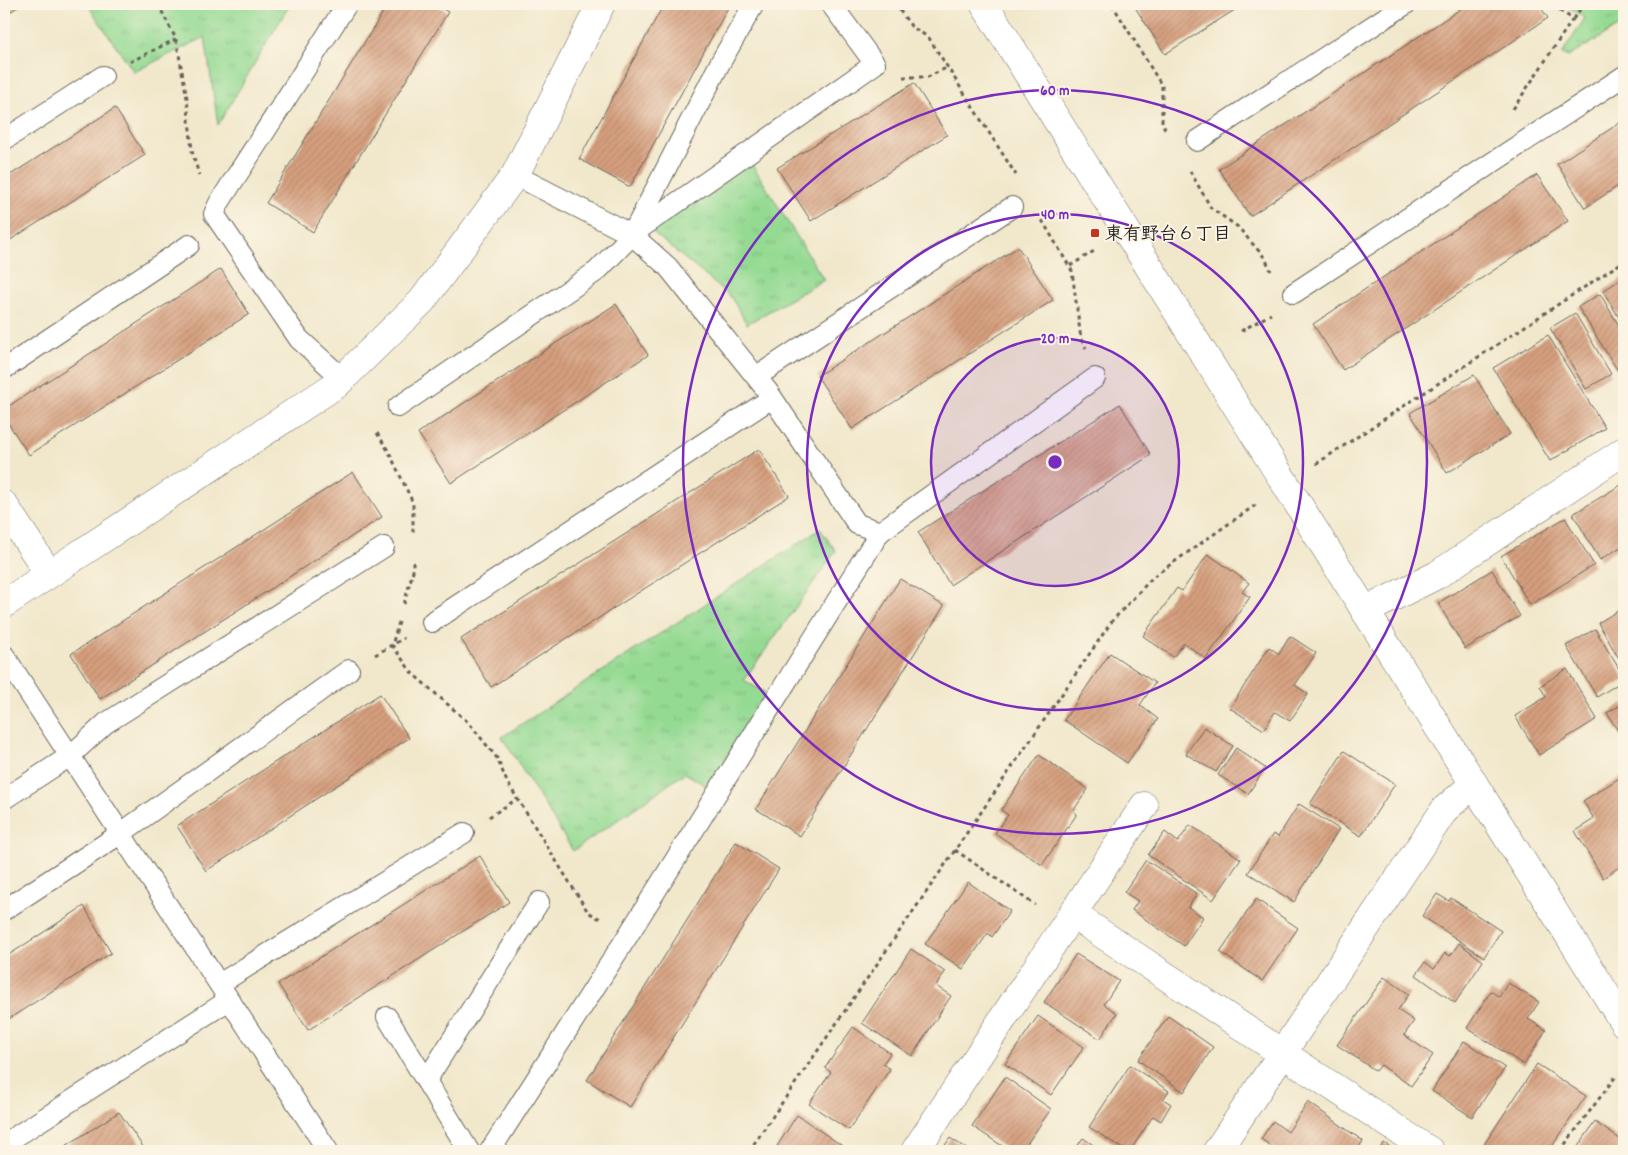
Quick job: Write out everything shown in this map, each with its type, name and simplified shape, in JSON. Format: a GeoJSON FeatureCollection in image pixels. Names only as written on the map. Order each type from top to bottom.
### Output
{"type":"FeatureCollection","features":[{"type":"Feature","properties":{"kind":"street"},"geometry":{"type":"LineString","coordinates":[[4,604],[328,390],[422,301],[515,175],[601,4]]}},
{"type":"Feature","properties":{"kind":"street"},"geometry":{"type":"LineString","coordinates":[[984,4],[1474,784],[1621,1009]]}},
{"type":"Feature","properties":{"kind":"street"},"geometry":{"type":"LineString","coordinates":[[1365,610],[1437,575],[1624,452]]}},
{"type":"Feature","properties":{"kind":"street"},"geometry":{"type":"LineString","coordinates":[[4,505],[49,574]]}},
{"type":"Feature","properties":{"kind":"street"},"geometry":{"type":"LineString","coordinates":[[1217,1151],[1445,809],[1474,784]]}},
{"type":"Feature","properties":{"kind":"street"},"geometry":{"type":"LineString","coordinates":[[915,1151],[1144,806]]}},
{"type":"Feature","properties":{"kind":"street"},"geometry":{"type":"LineString","coordinates":[[1068,920],[1282,1054],[1430,1151]]}},
{"type":"Feature","properties":{"kind":"lane"},"geometry":{"type":"LineString","coordinates":[[342,378],[299,339],[214,214],[219,203],[346,4]]}},
{"type":"Feature","properties":{"kind":"lane"},"geometry":{"type":"LineString","coordinates":[[632,235],[720,63],[754,4]]}},
{"type":"Feature","properties":{"kind":"lane"},"geometry":{"type":"LineString","coordinates":[[398,407],[597,272],[632,235],[875,64],[831,4]]}},
{"type":"Feature","properties":{"kind":"lane"},"geometry":{"type":"LineString","coordinates":[[1197,141],[1406,4]]}},
{"type":"Feature","properties":{"kind":"lane"},"geometry":{"type":"LineString","coordinates":[[4,140],[103,76]]}},
{"type":"Feature","properties":{"kind":"lane"},"geometry":{"type":"LineString","coordinates":[[1294,292],[1624,76]]}},
{"type":"Feature","properties":{"kind":"lane"},"geometry":{"type":"LineString","coordinates":[[515,175],[632,235],[668,267],[772,398],[857,524],[880,532]]}},
{"type":"Feature","properties":{"kind":"lane"},"geometry":{"type":"LineString","coordinates":[[756,377],[1012,207]]}},
{"type":"Feature","properties":{"kind":"lane"},"geometry":{"type":"LineString","coordinates":[[4,369],[189,245]]}},
{"type":"Feature","properties":{"kind":"lane"},"geometry":{"type":"LineString","coordinates":[[490,1151],[627,937],[880,532],[1095,378]]}},
{"type":"Feature","properties":{"kind":"lane"},"geometry":{"type":"LineString","coordinates":[[432,622],[772,398]]}},
{"type":"Feature","properties":{"kind":"lane"},"geometry":{"type":"LineString","coordinates":[[4,799],[70,756],[106,723],[384,547]]}},
{"type":"Feature","properties":{"kind":"lane"},"geometry":{"type":"LineString","coordinates":[[4,655],[328,1151]]}},
{"type":"Feature","properties":{"kind":"lane"},"geometry":{"type":"LineString","coordinates":[[4,910],[120,834],[349,670]]}},
{"type":"Feature","properties":{"kind":"lane"},"geometry":{"type":"LineString","coordinates":[[4,1144],[224,992],[464,834]]}},
{"type":"Feature","properties":{"kind":"lane"},"geometry":{"type":"LineString","coordinates":[[426,1081],[539,902]]}},
{"type":"Feature","properties":{"kind":"lane"},"geometry":{"type":"LineString","coordinates":[[386,1017],[469,1151]]}},
{"type":"Feature","properties":{"kind":"path"},"geometry":{"type":"LineString","coordinates":[[158,4],[176,39],[187,98],[192,151],[206,201],[214,214]]}},
{"type":"Feature","properties":{"kind":"path"},"geometry":{"type":"LineString","coordinates":[[1553,4],[1573,20]]}},
{"type":"Feature","properties":{"kind":"path"},"geometry":{"type":"LineString","coordinates":[[1522,143],[1508,116],[1584,4]]}},
{"type":"Feature","properties":{"kind":"path"},"geometry":{"type":"LineString","coordinates":[[103,76],[176,39]]}},
{"type":"Feature","properties":{"kind":"path"},"geometry":{"type":"LineString","coordinates":[[875,64],[884,78],[928,77],[948,68]]}},
{"type":"Feature","properties":{"kind":"path"},"geometry":{"type":"LineString","coordinates":[[1070,266],[1094,251]]}},
{"type":"Feature","properties":{"kind":"path"},"geometry":{"type":"LineString","coordinates":[[1309,469],[1624,261]]}},
{"type":"Feature","properties":{"kind":"path"},"geometry":{"type":"LineString","coordinates":[[1241,331],[1272,314]]}},
{"type":"Feature","properties":{"kind":"path"},"geometry":{"type":"LineString","coordinates":[[376,430],[389,452],[412,503],[413,539]]}},
{"type":"Feature","properties":{"kind":"path"},"geometry":{"type":"LineString","coordinates":[[750,1151],[1112,621],[1154,576],[1263,500]]}},
{"type":"Feature","properties":{"kind":"path"},"geometry":{"type":"LineString","coordinates":[[403,608],[413,571],[413,557]]}},
{"type":"Feature","properties":{"kind":"path"},"geometry":{"type":"LineString","coordinates":[[392,645],[400,617]]}},
{"type":"Feature","properties":{"kind":"path"},"geometry":{"type":"LineString","coordinates":[[349,670],[432,622]]}},
{"type":"Feature","properties":{"kind":"path"},"geometry":{"type":"LineString","coordinates":[[392,645],[412,673],[468,723],[497,758],[507,782],[588,912],[627,937]]}},
{"type":"Feature","properties":{"kind":"path"},"geometry":{"type":"LineString","coordinates":[[955,850],[1068,920]]}},
{"type":"Feature","properties":{"kind":"path"},"geometry":{"type":"LineString","coordinates":[[1560,1151],[1616,1076]]}},
{"type":"Feature","properties":{"kind":"green space"},"geometry":{"type":"Polygon","coordinates":[[[87,4],[290,4],[218,125],[205,37],[134,72],[87,4]]]}},
{"type":"Feature","properties":{"kind":"green space"},"geometry":{"type":"Polygon","coordinates":[[[1564,4],[1624,4],[1624,23],[1568,57],[1562,54],[1585,18],[1564,4]]]}},
{"type":"Feature","properties":{"kind":"green space"},"geometry":{"type":"Polygon","coordinates":[[[750,161],[824,280],[747,324],[731,297],[649,229],[750,161]]]}},
{"type":"Feature","properties":{"kind":"green space"},"geometry":{"type":"Polygon","coordinates":[[[820,529],[836,551],[744,680],[772,697],[711,789],[685,773],[573,851],[502,737],[820,529]]]}},
{"type":"Feature","properties":{"kind":"building"},"geometry":{"type":"Polygon","coordinates":[[[4,4],[22,4],[4,16],[4,4]]]}},
{"type":"Feature","properties":{"kind":"building"},"geometry":{"type":"Polygon","coordinates":[[[388,4],[435,4],[448,12],[313,232],[266,203],[388,4]]]}},
{"type":"Feature","properties":{"kind":"building"},"geometry":{"type":"Polygon","coordinates":[[[664,4],[730,4],[630,187],[579,159],[664,4]]]}},
{"type":"Feature","properties":{"kind":"building"},"geometry":{"type":"Polygon","coordinates":[[[1133,4],[1244,4],[1165,54],[1133,4]]]}},
{"type":"Feature","properties":{"kind":"building"},"geometry":{"type":"Polygon","coordinates":[[[1468,4],[1538,4],[1548,18],[1250,216],[1219,169],[1468,4]]]}},
{"type":"Feature","properties":{"kind":"building"},"geometry":{"type":"Polygon","coordinates":[[[914,83],[947,135],[811,221],[777,168],[914,83]]]}},
{"type":"Feature","properties":{"kind":"building"},"geometry":{"type":"Polygon","coordinates":[[[115,108],[145,155],[4,244],[4,179],[115,108]]]}},
{"type":"Feature","properties":{"kind":"building"},"geometry":{"type":"Polygon","coordinates":[[[1624,120],[1624,182],[1585,208],[1557,164],[1624,120]]]}},
{"type":"Feature","properties":{"kind":"building"},"geometry":{"type":"Polygon","coordinates":[[[1537,175],[1568,221],[1343,370],[1313,324],[1537,175]]]}},
{"type":"Feature","properties":{"kind":"building"},"geometry":{"type":"Polygon","coordinates":[[[1018,247],[1053,300],[852,429],[817,376],[1018,247]]]}},
{"type":"Feature","properties":{"kind":"building"},"geometry":{"type":"Polygon","coordinates":[[[221,269],[249,314],[29,455],[4,417],[4,409],[221,269]]]}},
{"type":"Feature","properties":{"kind":"building"},"geometry":{"type":"Polygon","coordinates":[[[1624,277],[1624,326],[1603,291],[1624,277]]]}},
{"type":"Feature","properties":{"kind":"building"},"geometry":{"type":"Polygon","coordinates":[[[1600,294],[1624,334],[1624,367],[1618,371],[1578,307],[1600,294]]]}},
{"type":"Feature","properties":{"kind":"building"},"geometry":{"type":"Polygon","coordinates":[[[616,304],[648,355],[451,483],[418,433],[616,304]]]}},
{"type":"Feature","properties":{"kind":"building"},"geometry":{"type":"Polygon","coordinates":[[[1575,313],[1611,374],[1586,389],[1550,328],[1575,313]]]}},
{"type":"Feature","properties":{"kind":"building"},"geometry":{"type":"Polygon","coordinates":[[[1548,335],[1605,428],[1550,461],[1493,368],[1548,335]]]}},
{"type":"Feature","properties":{"kind":"building"},"geometry":{"type":"Polygon","coordinates":[[[1474,375],[1510,434],[1447,473],[1410,413],[1474,375]]]}},
{"type":"Feature","properties":{"kind":"building"},"geometry":{"type":"Polygon","coordinates":[[[1120,404],[1151,455],[950,585],[918,532],[1120,404]]]}},
{"type":"Feature","properties":{"kind":"building"},"geometry":{"type":"Polygon","coordinates":[[[759,449],[789,496],[491,687],[461,639],[759,449]]]}},
{"type":"Feature","properties":{"kind":"building"},"geometry":{"type":"Polygon","coordinates":[[[353,472],[382,517],[100,699],[71,654],[353,472]]]}},
{"type":"Feature","properties":{"kind":"building"},"geometry":{"type":"Polygon","coordinates":[[[1624,483],[1624,545],[1600,560],[1573,514],[1624,483]]]}},
{"type":"Feature","properties":{"kind":"building"},"geometry":{"type":"Polygon","coordinates":[[[1565,518],[1594,565],[1530,605],[1501,556],[1565,518]]]}},
{"type":"Feature","properties":{"kind":"building"},"geometry":{"type":"Polygon","coordinates":[[[1208,554],[1249,583],[1242,592],[1250,597],[1206,659],[1184,643],[1173,657],[1143,636],[1177,588],[1182,591],[1208,554]]]}},
{"type":"Feature","properties":{"kind":"building"},"geometry":{"type":"Polygon","coordinates":[[[1492,570],[1520,616],[1465,649],[1438,603],[1492,570]]]}},
{"type":"Feature","properties":{"kind":"building"},"geometry":{"type":"Polygon","coordinates":[[[900,579],[944,606],[800,836],[756,809],[900,579]]]}},
{"type":"Feature","properties":{"kind":"building"},"geometry":{"type":"Polygon","coordinates":[[[1624,607],[1624,654],[1618,657],[1598,623],[1624,607]]]}},
{"type":"Feature","properties":{"kind":"building"},"geometry":{"type":"Polygon","coordinates":[[[1595,629],[1624,677],[1624,680],[1597,697],[1566,646],[1595,629]]]}},
{"type":"Feature","properties":{"kind":"building"},"geometry":{"type":"Polygon","coordinates":[[[1290,636],[1316,653],[1295,685],[1308,694],[1290,721],[1275,712],[1264,730],[1230,708],[1269,647],[1279,654],[1290,636]]]}},
{"type":"Feature","properties":{"kind":"building"},"geometry":{"type":"Polygon","coordinates":[[[1110,653],[1155,683],[1140,705],[1158,719],[1127,763],[1064,720],[1110,653]]]}},
{"type":"Feature","properties":{"kind":"building"},"geometry":{"type":"Polygon","coordinates":[[[1567,669],[1597,719],[1539,755],[1515,716],[1546,697],[1540,686],[1567,669]]]}},
{"type":"Feature","properties":{"kind":"building"},"geometry":{"type":"Polygon","coordinates":[[[380,694],[409,738],[206,871],[177,826],[380,694]]]}},
{"type":"Feature","properties":{"kind":"building"},"geometry":{"type":"Polygon","coordinates":[[[1624,703],[1624,741],[1607,713],[1624,703]]]}},
{"type":"Feature","properties":{"kind":"building"},"geometry":{"type":"Polygon","coordinates":[[[1204,727],[1233,746],[1216,772],[1186,754],[1204,727]]]}},
{"type":"Feature","properties":{"kind":"building"},"geometry":{"type":"Polygon","coordinates":[[[1236,748],[1265,768],[1248,794],[1218,775],[1236,748]]]}},
{"type":"Feature","properties":{"kind":"building"},"geometry":{"type":"Polygon","coordinates":[[[1344,751],[1395,784],[1361,836],[1310,804],[1344,751]]]}},
{"type":"Feature","properties":{"kind":"building"},"geometry":{"type":"Polygon","coordinates":[[[1039,755],[1088,789],[1073,811],[1077,814],[1042,865],[995,833],[1008,815],[1001,810],[1039,755]]]}},
{"type":"Feature","properties":{"kind":"building"},"geometry":{"type":"Polygon","coordinates":[[[1624,775],[1624,864],[1603,878],[1575,831],[1594,819],[1583,801],[1624,775]]]}},
{"type":"Feature","properties":{"kind":"building"},"geometry":{"type":"Polygon","coordinates":[[[1299,804],[1339,829],[1294,902],[1248,873],[1273,834],[1278,837],[1299,804]]]}},
{"type":"Feature","properties":{"kind":"building"},"geometry":{"type":"Polygon","coordinates":[[[1190,825],[1241,859],[1213,900],[1148,855],[1165,832],[1178,842],[1190,825]]]}},
{"type":"Feature","properties":{"kind":"building"},"geometry":{"type":"Polygon","coordinates":[[[736,842],[779,869],[630,1107],[587,1080],[736,842]]]}},
{"type":"Feature","properties":{"kind":"building"},"geometry":{"type":"Polygon","coordinates":[[[480,856],[509,902],[308,1030],[278,984],[480,856]]]}},
{"type":"Feature","properties":{"kind":"building"},"geometry":{"type":"Polygon","coordinates":[[[1146,860],[1197,894],[1188,907],[1203,917],[1184,946],[1132,910],[1138,901],[1124,892],[1146,860]]]}},
{"type":"Feature","properties":{"kind":"building"},"geometry":{"type":"Polygon","coordinates":[[[968,882],[1010,911],[992,937],[988,933],[963,969],[925,944],[968,882]]]}},
{"type":"Feature","properties":{"kind":"building"},"geometry":{"type":"Polygon","coordinates":[[[1437,894],[1449,901],[1451,898],[1501,931],[1484,957],[1422,916],[1437,894]]]}},
{"type":"Feature","properties":{"kind":"building"},"geometry":{"type":"Polygon","coordinates":[[[1256,899],[1298,928],[1262,981],[1220,952],[1256,899]]]}},
{"type":"Feature","properties":{"kind":"building"},"geometry":{"type":"Polygon","coordinates":[[[84,906],[111,953],[4,1022],[4,958],[84,906]]]}},
{"type":"Feature","properties":{"kind":"building"},"geometry":{"type":"Polygon","coordinates":[[[1459,943],[1483,961],[1455,1003],[1416,975],[1425,962],[1434,969],[1445,953],[1450,956],[1459,943]]]}},
{"type":"Feature","properties":{"kind":"building"},"geometry":{"type":"Polygon","coordinates":[[[911,949],[945,972],[936,986],[951,996],[912,1056],[862,1023],[911,949]]]}},
{"type":"Feature","properties":{"kind":"building"},"geometry":{"type":"Polygon","coordinates":[[[1076,954],[1119,981],[1104,1004],[1117,1013],[1100,1039],[1044,1002],[1076,954]]]}},
{"type":"Feature","properties":{"kind":"building"},"geometry":{"type":"Polygon","coordinates":[[[1384,977],[1409,994],[1398,1010],[1414,1021],[1404,1035],[1433,1055],[1411,1086],[1381,1065],[1376,1071],[1337,1045],[1384,977]]]}},
{"type":"Feature","properties":{"kind":"building"},"geometry":{"type":"Polygon","coordinates":[[[1508,983],[1539,1002],[1528,1019],[1546,1030],[1524,1065],[1467,1028],[1491,991],[1499,997],[1508,983]]]}},
{"type":"Feature","properties":{"kind":"building"},"geometry":{"type":"Polygon","coordinates":[[[1038,1016],[1084,1047],[1051,1095],[1005,1064],[1038,1016]]]}},
{"type":"Feature","properties":{"kind":"building"},"geometry":{"type":"Polygon","coordinates":[[[1168,1016],[1213,1047],[1184,1092],[1138,1060],[1168,1016]]]}},
{"type":"Feature","properties":{"kind":"building"},"geometry":{"type":"Polygon","coordinates":[[[853,1027],[890,1053],[883,1064],[890,1069],[849,1130],[809,1104],[831,1072],[825,1068],[853,1027]]]}},
{"type":"Feature","properties":{"kind":"building"},"geometry":{"type":"Polygon","coordinates":[[[1464,1041],[1505,1068],[1472,1117],[1432,1091],[1464,1041]]]}},
{"type":"Feature","properties":{"kind":"building"},"geometry":{"type":"Polygon","coordinates":[[[1537,1064],[1586,1096],[1549,1151],[1491,1151],[1483,1146],[1537,1064]]]}},
{"type":"Feature","properties":{"kind":"building"},"geometry":{"type":"Polygon","coordinates":[[[1130,1065],[1169,1091],[1163,1099],[1171,1104],[1161,1121],[1153,1116],[1130,1151],[1126,1151],[1089,1127],[1130,1065]]]}},
{"type":"Feature","properties":{"kind":"building"},"geometry":{"type":"Polygon","coordinates":[[[1005,1077],[1051,1109],[1022,1151],[1010,1151],[972,1126],[1005,1077]]]}},
{"type":"Feature","properties":{"kind":"building"},"geometry":{"type":"Polygon","coordinates":[[[1308,1102],[1363,1141],[1356,1151],[1278,1151],[1261,1139],[1273,1121],[1288,1132],[1308,1102]]]}},
{"type":"Feature","properties":{"kind":"building"},"geometry":{"type":"Polygon","coordinates":[[[119,1112],[146,1151],[58,1151],[119,1112]]]}},
{"type":"Feature","properties":{"kind":"building"},"geometry":{"type":"Polygon","coordinates":[[[797,1115],[844,1147],[841,1151],[774,1151],[797,1115]]]}},
{"type":"Feature","properties":{"kind":"building"},"geometry":{"type":"Polygon","coordinates":[[[1595,1122],[1624,1142],[1624,1151],[1575,1151],[1595,1122]]]}},
{"type":"Feature","properties":{"kind":"building"},"geometry":{"type":"Polygon","coordinates":[[[950,1138],[970,1151],[941,1151],[950,1138]]]}},
{"type":"Feature","properties":{"kind":"building"},"geometry":{"type":"Polygon","coordinates":[[[1083,1138],[1102,1151],[1074,1151],[1083,1138]]]}},
{"type":"Feature","properties":{"kind":"building"},"geometry":{"type":"Polygon","coordinates":[[[1384,1143],[1397,1151],[1378,1151],[1384,1143]]]}},
{"type":"Feature","properties":{"kind":"place","name":"東有野台６丁目"},"geometry":{"type":"Point","coordinates":[1095,233]}}]}
